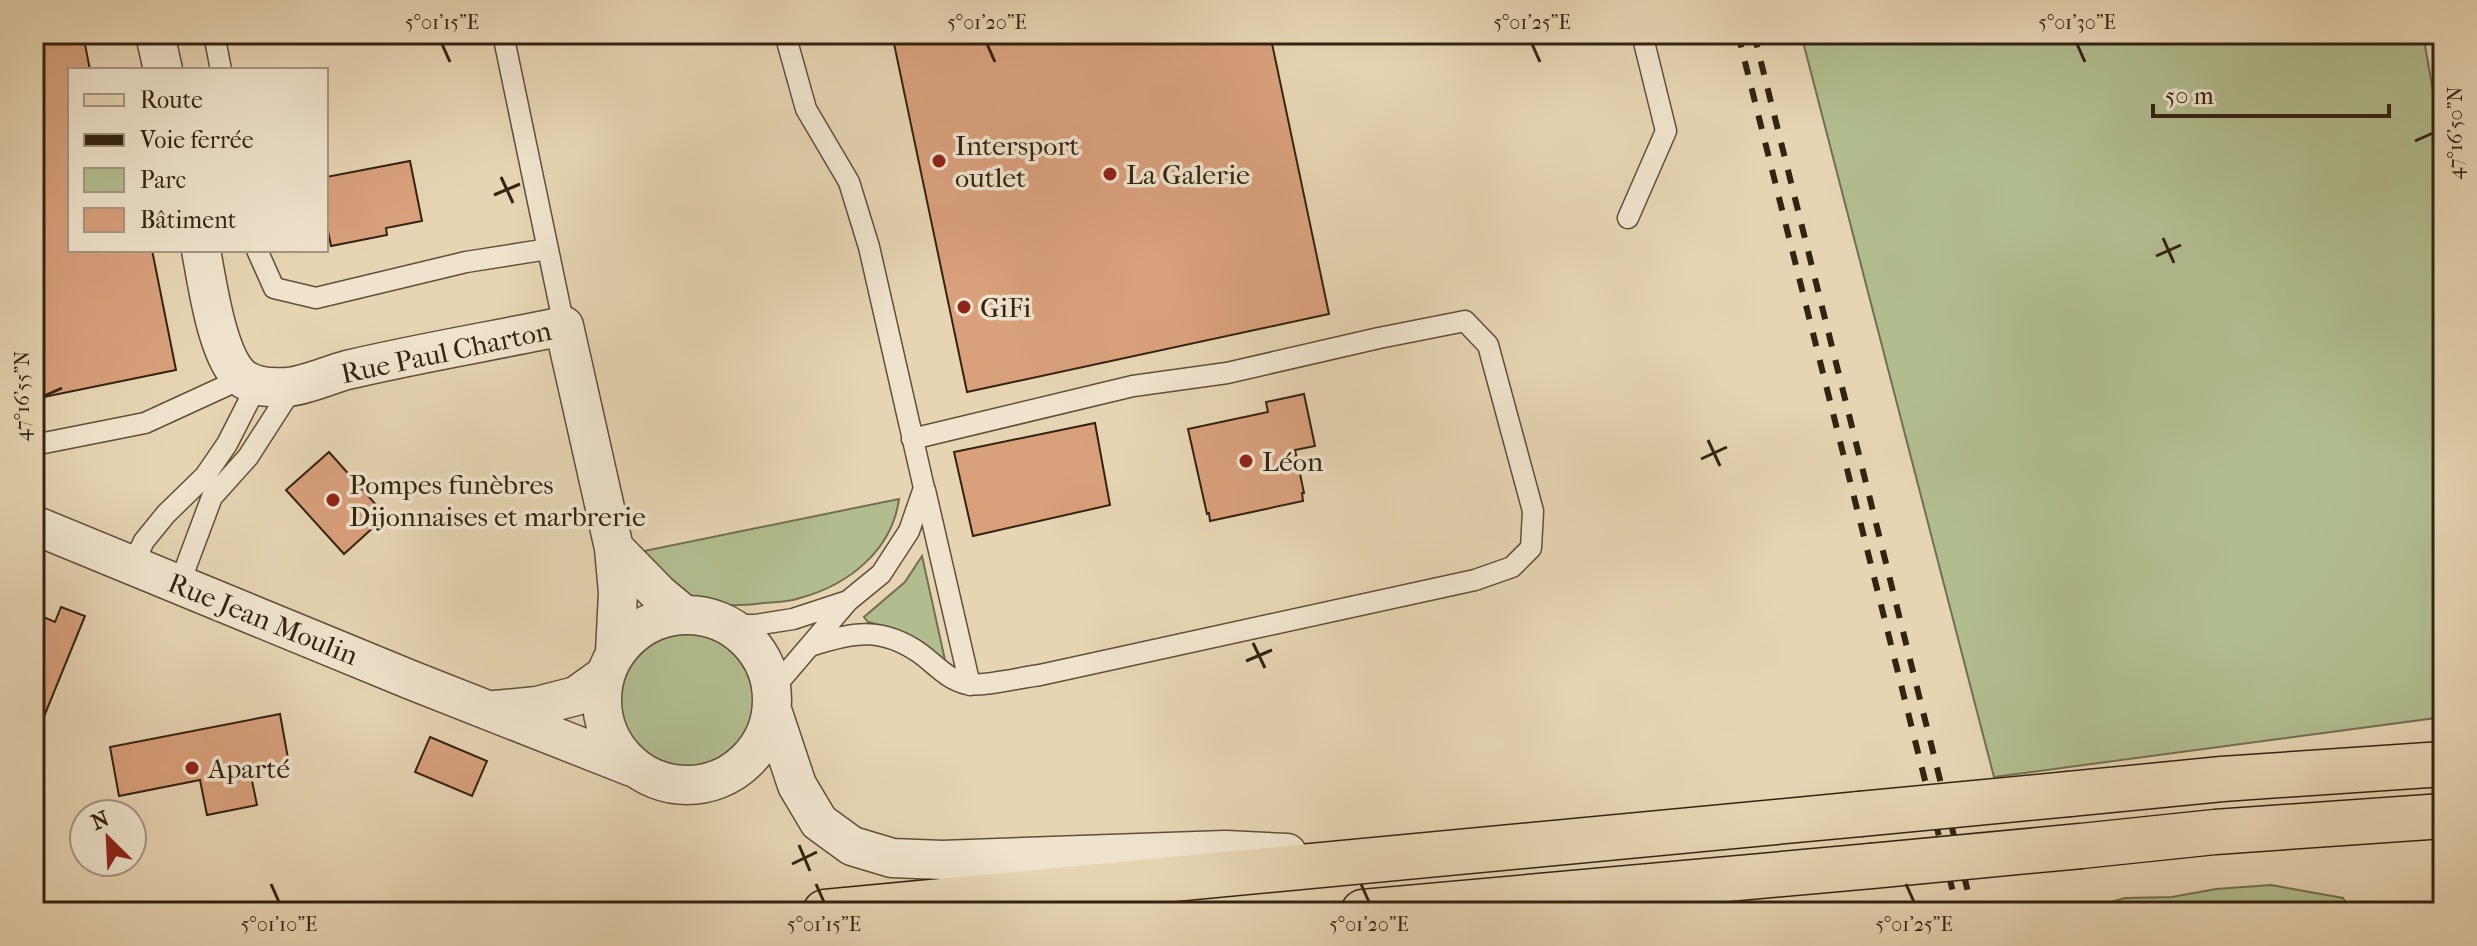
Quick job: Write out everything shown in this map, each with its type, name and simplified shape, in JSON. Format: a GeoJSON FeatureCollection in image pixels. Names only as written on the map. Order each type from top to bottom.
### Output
{"type":"FeatureCollection","features":[{"type":"Feature","properties":{"kind":"main road"},"geometry":{"type":"LineString","coordinates":[[825,912],[2222,779],[2443,764]]}},
{"type":"Feature","properties":{"kind":"main road"},"geometry":{"type":"LineString","coordinates":[[1363,912],[2215,832],[2443,816]]}},
{"type":"Feature","properties":{"kind":"street"},"geometry":{"type":"LineString","coordinates":[[155,34],[163,68]]}},
{"type":"Feature","properties":{"kind":"street"},"geometry":{"type":"LineString","coordinates":[[201,252],[223,346],[231,365],[264,384]]}},
{"type":"Feature","properties":{"kind":"street","name":"Rue Paul Charton"},"geometry":{"type":"LineString","coordinates":[[264,384],[345,371],[564,326],[614,548],[618,593],[609,665]]}},
{"type":"Feature","properties":{"kind":"street","name":"Rue Jean Moulin"},"geometry":{"type":"LineString","coordinates":[[34,525],[632,767]]}},
{"type":"Feature","properties":{"kind":"street"},"geometry":{"type":"LineString","coordinates":[[614,548],[683,614]]}},
{"type":"Feature","properties":{"kind":"street"},"geometry":{"type":"LineString","coordinates":[[772,700],[768,729],[754,753],[734,772],[710,783],[682,786],[655,781],[632,767],[615,748],[604,725],[600,701],[609,665],[633,633],[656,620],[683,614],[707,616],[729,625],[750,642],[765,664],[772,700],[797,785],[819,822],[852,846],[892,858],[942,860],[1225,850],[1386,859]]}},
{"type":"Feature","properties":{"kind":"street","name":"Rue Jean Moulin"},"geometry":{"type":"LineString","coordinates":[[492,711],[537,706],[576,696],[609,665]]}},
{"type":"Feature","properties":{"kind":"lane"},"geometry":{"type":"LineString","coordinates":[[214,34],[221,68]]}},
{"type":"Feature","properties":{"kind":"lane"},"geometry":{"type":"LineString","coordinates":[[503,34],[564,326]]}},
{"type":"Feature","properties":{"kind":"lane"},"geometry":{"type":"LineString","coordinates":[[785,34],[806,109],[849,182],[865,234],[970,685]]}},
{"type":"Feature","properties":{"kind":"lane"},"geometry":{"type":"LineString","coordinates":[[1628,218],[1666,131],[1642,34]]}},
{"type":"Feature","properties":{"kind":"lane"},"geometry":{"type":"LineString","coordinates":[[258,252],[274,288],[316,298],[466,262],[548,249]]}},
{"type":"Feature","properties":{"kind":"lane"},"geometry":{"type":"LineString","coordinates":[[810,646],[845,635],[874,633],[900,642],[922,655],[945,676],[970,685],[1040,675],[1475,580],[1512,567],[1531,548],[1533,511],[1488,345],[1465,321],[1227,373],[1133,386],[912,439]]}},
{"type":"Feature","properties":{"kind":"lane"},"geometry":{"type":"LineString","coordinates":[[34,445],[145,423],[264,384]]}},
{"type":"Feature","properties":{"kind":"lane"},"geometry":{"type":"LineString","coordinates":[[132,566],[144,541],[166,514],[205,476],[264,384]]}},
{"type":"Feature","properties":{"kind":"lane"},"geometry":{"type":"LineString","coordinates":[[179,585],[212,497],[248,457],[264,384]]}},
{"type":"Feature","properties":{"kind":"lane"},"geometry":{"type":"LineString","coordinates":[[772,700],[810,646],[848,601],[881,574],[909,531],[924,488]]}},
{"type":"Feature","properties":{"kind":"lane"},"geometry":{"type":"LineString","coordinates":[[729,625],[755,625],[793,619],[848,601]]}},
{"type":"Feature","properties":{"kind":"green space"},"geometry":{"type":"Polygon","coordinates":[[[1801,34],[2423,34],[2443,148],[2443,717],[1994,777],[1801,34]]]}},
{"type":"Feature","properties":{"kind":"green space"},"geometry":{"type":"Polygon","coordinates":[[[899,499],[887,535],[865,563],[835,584],[791,600],[736,605],[699,601],[678,588],[639,552],[899,499]]]}},
{"type":"Feature","properties":{"kind":"green space"},"geometry":{"type":"Polygon","coordinates":[[[922,556],[945,660],[941,663],[894,629],[868,622],[864,617],[905,582],[922,556]]]}},
{"type":"Feature","properties":{"kind":"green space"},"geometry":{"type":"Polygon","coordinates":[[[689,634],[715,639],[738,654],[753,677],[758,703],[753,729],[738,752],[715,767],[689,772],[663,767],[640,752],[625,729],[620,703],[625,677],[640,654],[663,639],[689,634]]]}},
{"type":"Feature","properties":{"kind":"green space"},"geometry":{"type":"Polygon","coordinates":[[[2271,885],[2343,898],[2350,909],[2348,912],[2087,912],[2125,898],[2172,897],[2216,889],[2271,885]]]}},
{"type":"Feature","properties":{"kind":"building"},"geometry":{"type":"Polygon","coordinates":[[[34,34],[83,34],[90,68],[68,68],[68,252],[152,252],[176,370],[34,399],[34,34]]]}},
{"type":"Feature","properties":{"kind":"building","name":"La Galerie"},"geometry":{"type":"Polygon","coordinates":[[[892,34],[1270,34],[1329,314],[967,392],[892,34]]]}},
{"type":"Feature","properties":{"kind":"building"},"geometry":{"type":"Polygon","coordinates":[[[410,161],[422,221],[386,228],[387,235],[331,246],[328,177],[410,161]]]}},
{"type":"Feature","properties":{"kind":"building","name":"Léon"},"geometry":{"type":"Polygon","coordinates":[[[1304,394],[1315,446],[1295,450],[1303,501],[1210,521],[1188,429],[1268,412],[1266,402],[1304,394]]]}},
{"type":"Feature","properties":{"kind":"building"},"geometry":{"type":"Polygon","coordinates":[[[1095,423],[1110,505],[973,536],[954,452],[1095,423]]]}},
{"type":"Feature","properties":{"kind":"building"},"geometry":{"type":"Polygon","coordinates":[[[329,452],[386,516],[344,554],[286,490],[329,452]]]}},
{"type":"Feature","properties":{"kind":"building"},"geometry":{"type":"Polygon","coordinates":[[[61,607],[85,616],[34,741],[34,613],[55,622],[61,607]]]}},
{"type":"Feature","properties":{"kind":"building","name":"Aparté"},"geometry":{"type":"Polygon","coordinates":[[[280,714],[289,764],[250,771],[257,805],[207,815],[200,780],[119,796],[110,747],[280,714]]]}},
{"type":"Feature","properties":{"kind":"building"},"geometry":{"type":"Polygon","coordinates":[[[430,737],[487,761],[472,796],[415,772],[430,737]]]}},
{"type":"Feature","properties":{"kind":"railway"},"geometry":{"type":"LineString","coordinates":[[1738,34],[1958,912]]}},
{"type":"Feature","properties":{"kind":"railway"},"geometry":{"type":"LineString","coordinates":[[1754,34],[1973,912]]}},
{"type":"Feature","properties":{"kind":"place","name":"Intersport outlet"},"geometry":{"type":"Point","coordinates":[939,161]}},
{"type":"Feature","properties":{"kind":"place","name":"La Galerie"},"geometry":{"type":"Point","coordinates":[1110,174]}},
{"type":"Feature","properties":{"kind":"place","name":"GiFi"},"geometry":{"type":"Point","coordinates":[964,307]}},
{"type":"Feature","properties":{"kind":"place","name":"Léon"},"geometry":{"type":"Point","coordinates":[1246,461]}},
{"type":"Feature","properties":{"kind":"place","name":"Pompes funèbres Dijonnaises et marbrerie"},"geometry":{"type":"Point","coordinates":[333,500]}},
{"type":"Feature","properties":{"kind":"place","name":"Aparté"},"geometry":{"type":"Point","coordinates":[192,768]}}]}
